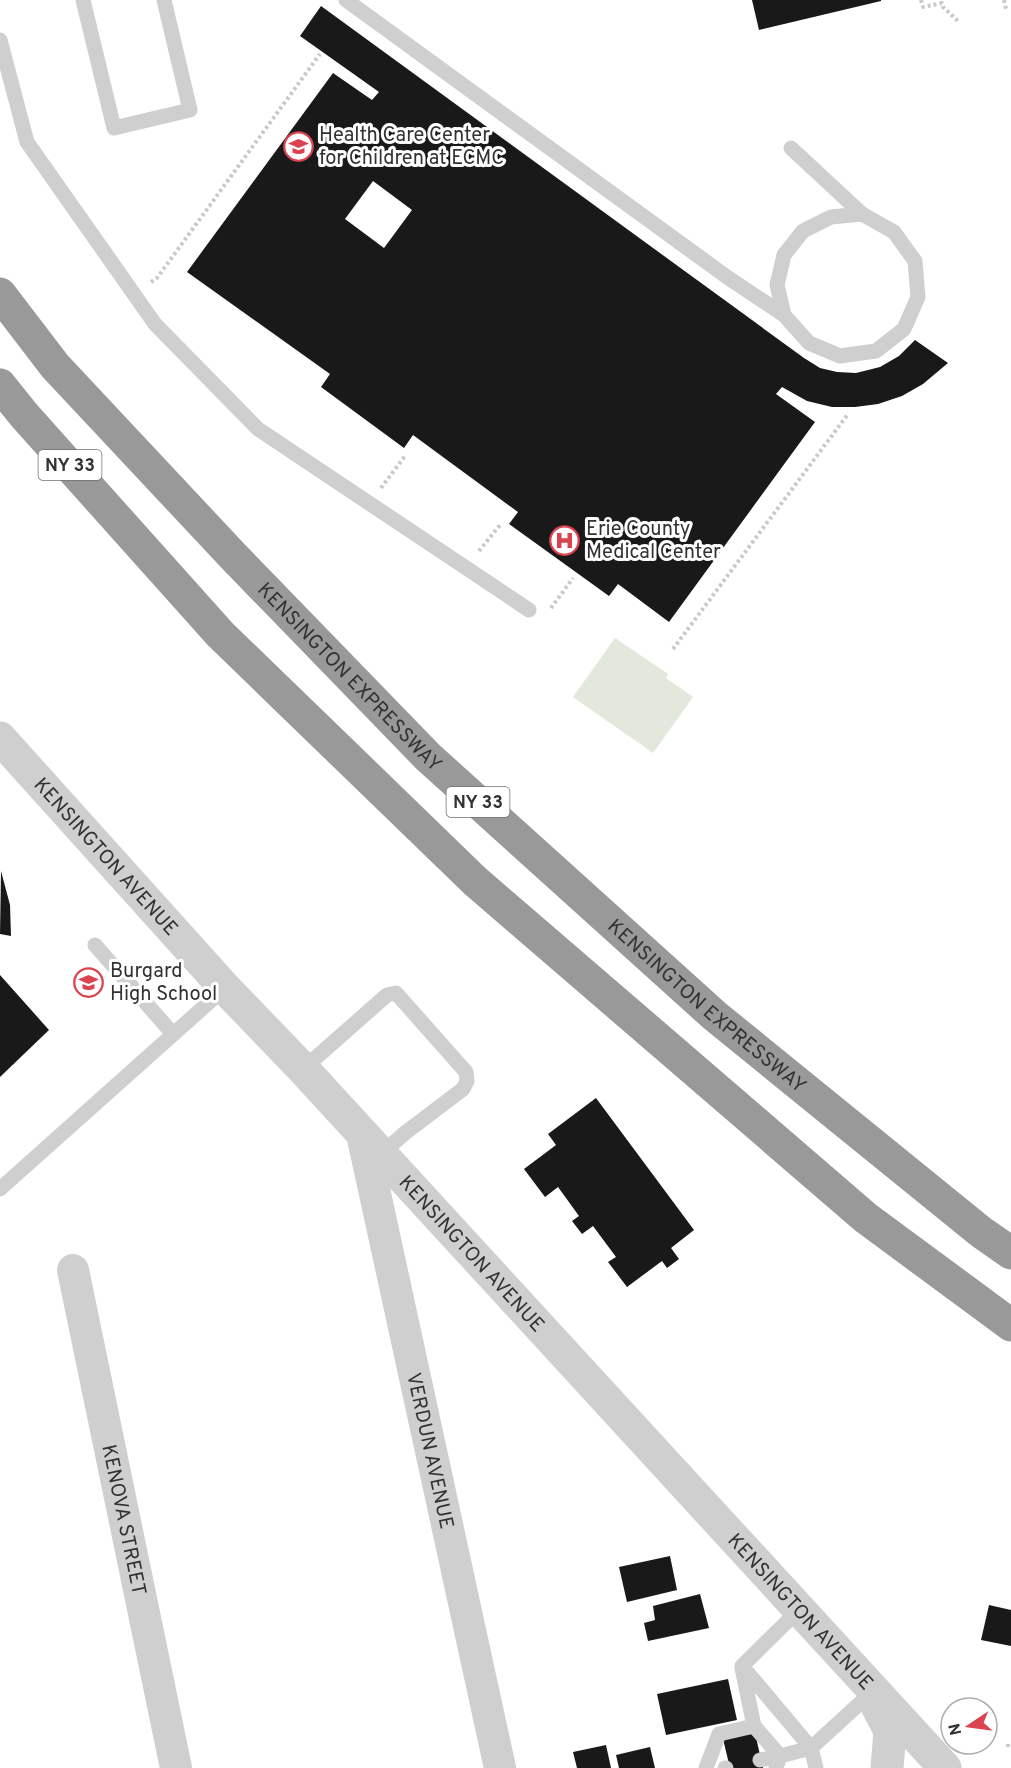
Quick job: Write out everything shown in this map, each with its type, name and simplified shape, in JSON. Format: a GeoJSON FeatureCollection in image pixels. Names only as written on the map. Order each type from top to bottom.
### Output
{"type":"FeatureCollection","features":[{"type":"Feature","properties":{"kind":"highway","name":"KENSINGTON EXPRESSWAY"},"geometry":{"type":"LineString","coordinates":[[0,294],[55,366],[428,757],[715,1016],[981,1232],[1011,1253]]}},
{"type":"Feature","properties":{"kind":"highway","name":"NY 33"},"geometry":{"type":"LineString","coordinates":[[0,385],[24,415],[220,634],[475,881],[866,1218],[1011,1325]]}},
{"type":"Feature","properties":{"kind":"street","name":"KENSINGTON AVENUE"},"geometry":{"type":"LineString","coordinates":[[0,738],[225,988],[303,1069],[799,1610],[865,1686],[945,1768]]}},
{"type":"Feature","properties":{"kind":"street","name":"VERDUN AVENUE"},"geometry":{"type":"LineString","coordinates":[[372,1144],[500,1768]]}},
{"type":"Feature","properties":{"kind":"street","name":"KENOVA STREET"},"geometry":{"type":"LineString","coordinates":[[73,1270],[176,1768]]}},
{"type":"Feature","properties":{"kind":"street"},"geometry":{"type":"LineString","coordinates":[[865,1686],[890,1731],[887,1768]]}},
{"type":"Feature","properties":{"kind":"lane"},"geometry":{"type":"LineString","coordinates":[[83,0],[114,128],[190,110],[164,0]]}},
{"type":"Feature","properties":{"kind":"lane"},"geometry":{"type":"LineString","coordinates":[[346,0],[366,6],[717,270],[784,315],[809,343],[840,356],[876,351],[904,329],[918,297],[915,261],[894,232],[862,214],[791,148]]}},
{"type":"Feature","properties":{"kind":"lane"},"geometry":{"type":"LineString","coordinates":[[0,40],[27,142],[154,324],[258,429],[529,610]]}},
{"type":"Feature","properties":{"kind":"lane"},"geometry":{"type":"LineString","coordinates":[[784,315],[777,285],[784,255],[803,231],[831,217],[862,214]]}},
{"type":"Feature","properties":{"kind":"lane"},"geometry":{"type":"LineString","coordinates":[[95,945],[174,1034]]}},
{"type":"Feature","properties":{"kind":"lane"},"geometry":{"type":"LineString","coordinates":[[0,1189],[225,988]]}},
{"type":"Feature","properties":{"kind":"lane"},"geometry":{"type":"LineString","coordinates":[[303,1069],[387,995],[396,993],[466,1072],[467,1081],[463,1089],[405,1133],[372,1144]]}},
{"type":"Feature","properties":{"kind":"lane"},"geometry":{"type":"LineString","coordinates":[[742,1666],[799,1610]]}},
{"type":"Feature","properties":{"kind":"lane"},"geometry":{"type":"LineString","coordinates":[[742,1666],[754,1726],[778,1762]]}},
{"type":"Feature","properties":{"kind":"lane"},"geometry":{"type":"LineString","coordinates":[[742,1666],[811,1748],[816,1768]]}},
{"type":"Feature","properties":{"kind":"lane"},"geometry":{"type":"LineString","coordinates":[[759,1760],[778,1762],[811,1748],[865,1686]]}},
{"type":"Feature","properties":{"kind":"lane"},"geometry":{"type":"LineString","coordinates":[[706,1768],[719,1734],[754,1726]]}},
{"type":"Feature","properties":{"kind":"path"},"geometry":{"type":"LineString","coordinates":[[921,0],[923,7],[942,3],[958,21]]}},
{"type":"Feature","properties":{"kind":"path"},"geometry":{"type":"LineString","coordinates":[[1004,0],[1006,9]]}},
{"type":"Feature","properties":{"kind":"path"},"geometry":{"type":"LineString","coordinates":[[149,283],[157,278],[320,54]]}},
{"type":"Feature","properties":{"kind":"path"},"geometry":{"type":"LineString","coordinates":[[673,650],[848,414]]}},
{"type":"Feature","properties":{"kind":"path"},"geometry":{"type":"LineString","coordinates":[[383,486],[405,456]]}},
{"type":"Feature","properties":{"kind":"path"},"geometry":{"type":"LineString","coordinates":[[476,555],[500,525]]}},
{"type":"Feature","properties":{"kind":"path"},"geometry":{"type":"LineString","coordinates":[[548,612],[573,578]]}},
{"type":"Feature","properties":{"kind":"shaded area"},"geometry":{"type":"Polygon","coordinates":[[[615,638],[668,674],[666,678],[693,697],[653,753],[573,697],[615,638]]]}},
{"type":"Feature","properties":{"kind":"building"},"geometry":{"type":"Polygon","coordinates":[[[752,0],[881,0],[881,1],[759,30],[752,0]]]}},
{"type":"Feature","properties":{"kind":"building"},"geometry":{"type":"Polygon","coordinates":[[[321,6],[820,368],[856,373],[880,367],[899,356],[915,340],[948,363],[923,384],[902,396],[878,404],[832,407],[807,401],[782,387],[776,394],[815,422],[669,622],[618,584],[609,596],[509,524],[518,512],[413,435],[404,448],[321,387],[330,374],[187,272],[333,73],[372,100],[379,92],[300,36],[321,6]],[[373,181],[345,219],[384,248],[412,210],[373,181]]]}},
{"type":"Feature","properties":{"kind":"building"},"geometry":{"type":"Polygon","coordinates":[[[1,871],[10,905],[11,936],[0,934],[1,871]]]}},
{"type":"Feature","properties":{"kind":"building"},"geometry":{"type":"Polygon","coordinates":[[[0,975],[49,1030],[0,1077],[0,975]]]}},
{"type":"Feature","properties":{"kind":"building"},"geometry":{"type":"Polygon","coordinates":[[[596,1098],[694,1230],[671,1248],[679,1259],[667,1268],[662,1261],[627,1287],[608,1262],[616,1257],[593,1226],[582,1234],[572,1221],[579,1216],[558,1187],[545,1197],[524,1169],[556,1145],[548,1134],[596,1098]]]}},
{"type":"Feature","properties":{"kind":"building"},"geometry":{"type":"Polygon","coordinates":[[[670,1556],[677,1590],[627,1602],[619,1567],[670,1556]]]}},
{"type":"Feature","properties":{"kind":"building"},"geometry":{"type":"Polygon","coordinates":[[[700,1594],[709,1628],[648,1641],[644,1623],[655,1620],[653,1606],[700,1594]]]}},
{"type":"Feature","properties":{"kind":"building"},"geometry":{"type":"Polygon","coordinates":[[[989,1605],[1011,1610],[1011,1646],[981,1640],[989,1605]]]}},
{"type":"Feature","properties":{"kind":"building"},"geometry":{"type":"Polygon","coordinates":[[[728,1679],[737,1720],[666,1735],[657,1694],[728,1679]]]}},
{"type":"Feature","properties":{"kind":"building"},"geometry":{"type":"Polygon","coordinates":[[[755,1733],[763,1768],[730,1768],[723,1739],[755,1733]]]}},
{"type":"Feature","properties":{"kind":"building"},"geometry":{"type":"Polygon","coordinates":[[[606,1745],[611,1768],[577,1768],[573,1752],[606,1745]]]}},
{"type":"Feature","properties":{"kind":"building"},"geometry":{"type":"Polygon","coordinates":[[[650,1747],[655,1768],[619,1768],[616,1755],[650,1747]]]}},
{"type":"Feature","properties":{"kind":"place","name":"Health Care Center for Children at ECMC"},"geometry":{"type":"Point","coordinates":[298,146]}},
{"type":"Feature","properties":{"kind":"place","name":"Erie County Medical Center"},"geometry":{"type":"Point","coordinates":[565,540]}},
{"type":"Feature","properties":{"kind":"place","name":"Burgard High School"},"geometry":{"type":"Point","coordinates":[89,982]}}]}
